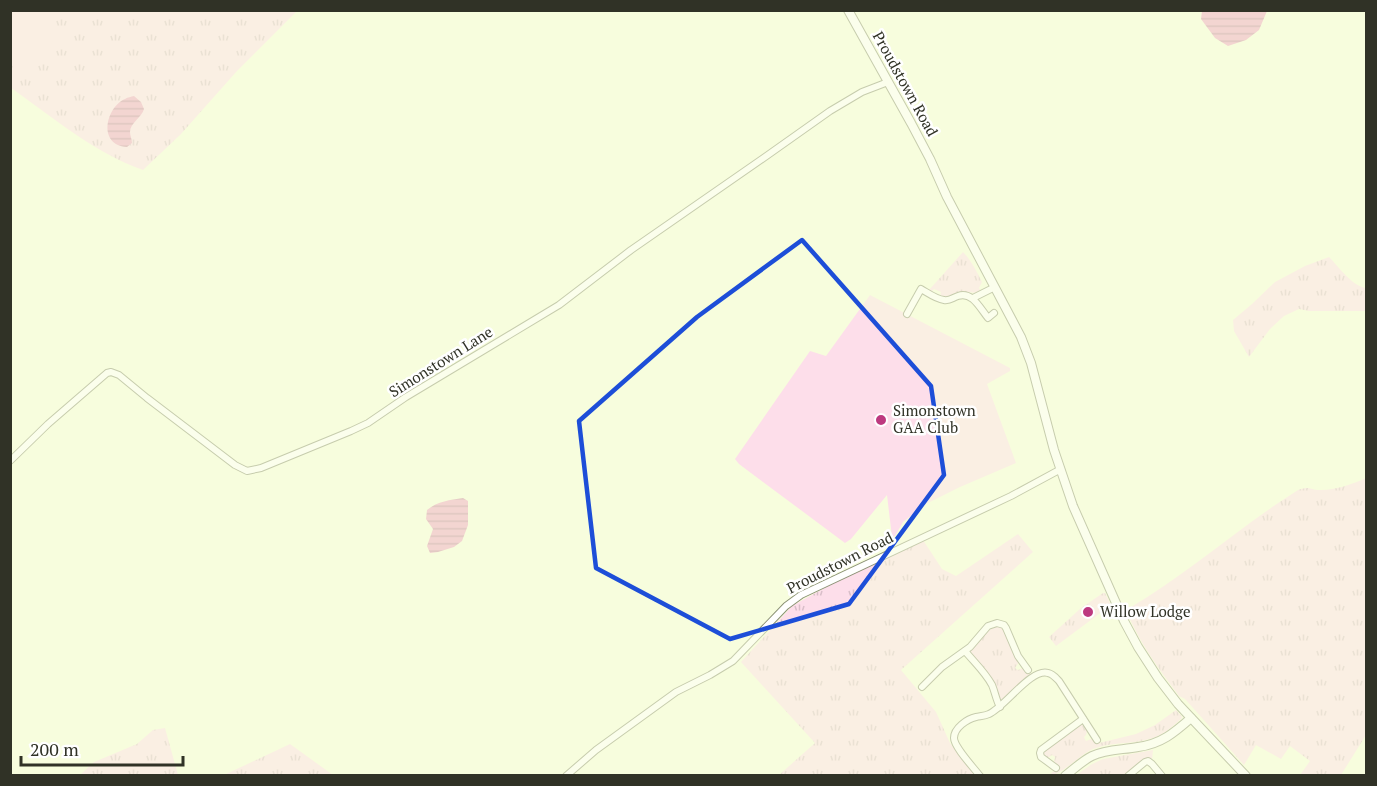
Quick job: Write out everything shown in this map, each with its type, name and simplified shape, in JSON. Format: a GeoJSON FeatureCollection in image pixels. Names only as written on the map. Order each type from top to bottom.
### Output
{"type":"FeatureCollection","features":[{"type":"Feature","properties":{"kind":"main road","name":"Proudstown Road"},"geometry":{"type":"LineString","coordinates":[[848,10],[930,159],[947,197],[1021,337],[1031,363],[1054,450],[1081,524],[1134,639],[1158,678],[1191,718],[1246,776]]}},
{"type":"Feature","properties":{"kind":"main road"},"geometry":{"type":"LineString","coordinates":[[1065,776],[1092,756],[1140,747],[1166,739],[1191,718]]}},
{"type":"Feature","properties":{"kind":"street","name":"Simonstown Lane"},"geometry":{"type":"LineString","coordinates":[[10,461],[48,424],[111,372],[119,375],[235,465],[247,471],[261,468],[351,432],[559,305],[631,249],[830,111],[862,92],[888,82]]}},
{"type":"Feature","properties":{"kind":"street"},"geometry":{"type":"LineString","coordinates":[[973,298],[994,287]]}},
{"type":"Feature","properties":{"kind":"street"},"geometry":{"type":"LineString","coordinates":[[907,314],[921,289],[942,300],[964,295],[970,296],[988,318],[994,313]]}},
{"type":"Feature","properties":{"kind":"street","name":"Proudstown Road"},"geometry":{"type":"LineString","coordinates":[[566,776],[596,750],[676,692],[733,661],[786,606],[801,595],[1011,496],[1061,469]]}},
{"type":"Feature","properties":{"kind":"street"},"geometry":{"type":"LineString","coordinates":[[922,687],[942,667],[970,647],[988,626],[996,623],[1001,623],[1006,628],[1014,649],[1028,670]]}},
{"type":"Feature","properties":{"kind":"street"},"geometry":{"type":"LineString","coordinates":[[965,651],[988,679],[1000,707]]}},
{"type":"Feature","properties":{"kind":"street"},"geometry":{"type":"LineString","coordinates":[[1016,669],[1023,663]]}},
{"type":"Feature","properties":{"kind":"street"},"geometry":{"type":"LineString","coordinates":[[980,776],[956,744],[954,735],[969,719],[985,716],[1000,707],[1029,680],[1042,672],[1050,673],[1059,681],[1095,737],[1085,739]]}},
{"type":"Feature","properties":{"kind":"street"},"geometry":{"type":"LineString","coordinates":[[923,675],[928,681]]}},
{"type":"Feature","properties":{"kind":"street"},"geometry":{"type":"LineString","coordinates":[[1056,768],[1052,760],[1040,755],[1041,750],[1083,719]]}},
{"type":"Feature","properties":{"kind":"street"},"geometry":{"type":"LineString","coordinates":[[1128,776],[1148,761],[1162,776]]}},
{"type":"Feature","properties":{"kind":"highlighted area"},"geometry":{"type":"Polygon","coordinates":[[[802,240],[931,386],[944,475],[849,604],[730,639],[596,568],[579,421],[697,317],[802,240]]]}},
{"type":"Feature","properties":{"kind":"green space"},"geometry":{"type":"Polygon","coordinates":[[[11,10],[67,11],[47,26],[52,44],[42,59],[30,61],[12,56],[11,58],[11,10]]]}},
{"type":"Feature","properties":{"kind":"green space"},"geometry":{"type":"Polygon","coordinates":[[[11,11],[297,11],[237,71],[181,134],[143,170],[91,144],[11,88],[11,11]]]}},
{"type":"Feature","properties":{"kind":"green space"},"geometry":{"type":"Polygon","coordinates":[[[963,252],[982,282],[979,288],[981,291],[962,292],[947,297],[940,296],[941,292],[934,289],[931,292],[929,290],[963,252]]]}},
{"type":"Feature","properties":{"kind":"green space"},"geometry":{"type":"Polygon","coordinates":[[[1329,257],[1351,280],[1366,288],[1366,311],[1299,309],[1284,316],[1270,329],[1249,357],[1234,331],[1233,320],[1275,282],[1305,266],[1329,257]]]}},
{"type":"Feature","properties":{"kind":"green space","name":"Simonstown GAA Club"},"geometry":{"type":"Polygon","coordinates":[[[870,295],[1010,368],[1010,371],[987,384],[1016,463],[926,504],[903,522],[895,536],[892,537],[887,495],[851,539],[845,543],[735,459],[810,351],[826,356],[870,295]]]}},
{"type":"Feature","properties":{"kind":"green space"},"geometry":{"type":"Polygon","coordinates":[[[1366,478],[1366,735],[1341,775],[1300,775],[1310,761],[1290,746],[1281,759],[1256,745],[1244,765],[1185,699],[1179,696],[1143,644],[1126,610],[1170,582],[1298,490],[1330,489],[1366,478]]]}},
{"type":"Feature","properties":{"kind":"green space"},"geometry":{"type":"Polygon","coordinates":[[[1018,534],[1033,552],[901,670],[936,712],[950,743],[976,775],[779,775],[815,743],[741,662],[792,606],[923,540],[942,569],[956,576],[1018,534]]]}},
{"type":"Feature","properties":{"kind":"green space"},"geometry":{"type":"Polygon","coordinates":[[[1103,593],[1111,605],[1056,646],[1049,637],[1081,608],[1103,593]]]}},
{"type":"Feature","properties":{"kind":"green space"},"geometry":{"type":"Polygon","coordinates":[[[999,625],[1005,631],[1019,662],[1015,668],[1018,670],[1023,668],[1029,674],[1036,672],[1002,700],[999,700],[969,652],[990,627],[999,625]]]}},
{"type":"Feature","properties":{"kind":"green space"},"geometry":{"type":"Polygon","coordinates":[[[1176,710],[1182,717],[1181,719],[1161,734],[1142,741],[1093,749],[1060,772],[1049,775],[1054,771],[1049,768],[1050,766],[1057,767],[1054,762],[1055,757],[1052,755],[1046,759],[1043,751],[1081,724],[1087,731],[1084,737],[1086,741],[1091,739],[1099,743],[1136,734],[1155,725],[1176,710]]]}},
{"type":"Feature","properties":{"kind":"green space"},"geometry":{"type":"Polygon","coordinates":[[[165,728],[178,775],[80,775],[94,762],[137,744],[153,730],[165,728]]]}},
{"type":"Feature","properties":{"kind":"green space"},"geometry":{"type":"Polygon","coordinates":[[[290,744],[333,775],[224,775],[290,744]]]}},
{"type":"Feature","properties":{"kind":"green space"},"geometry":{"type":"Polygon","coordinates":[[[1153,750],[1152,760],[1143,759],[1124,775],[1075,776],[1103,759],[1153,750]]]}},
{"type":"Feature","properties":{"kind":"shaded area"},"geometry":{"type":"Polygon","coordinates":[[[1202,10],[1267,11],[1259,30],[1246,40],[1228,46],[1215,38],[1201,19],[1202,10]]]}},
{"type":"Feature","properties":{"kind":"shaded area"},"geometry":{"type":"Polygon","coordinates":[[[134,96],[141,102],[144,109],[131,129],[132,143],[127,147],[118,145],[111,140],[108,133],[109,117],[118,103],[134,96]]]}},
{"type":"Feature","properties":{"kind":"shaded area"},"geometry":{"type":"Polygon","coordinates":[[[463,498],[468,501],[468,525],[462,541],[454,547],[430,553],[427,546],[433,529],[426,519],[427,510],[449,500],[463,498]]]}},
{"type":"Feature","properties":{"kind":"place","name":"Simonstown GAA Club"},"geometry":{"type":"Point","coordinates":[881,420]}},
{"type":"Feature","properties":{"kind":"place","name":"Willow Lodge"},"geometry":{"type":"Point","coordinates":[1088,612]}}]}
